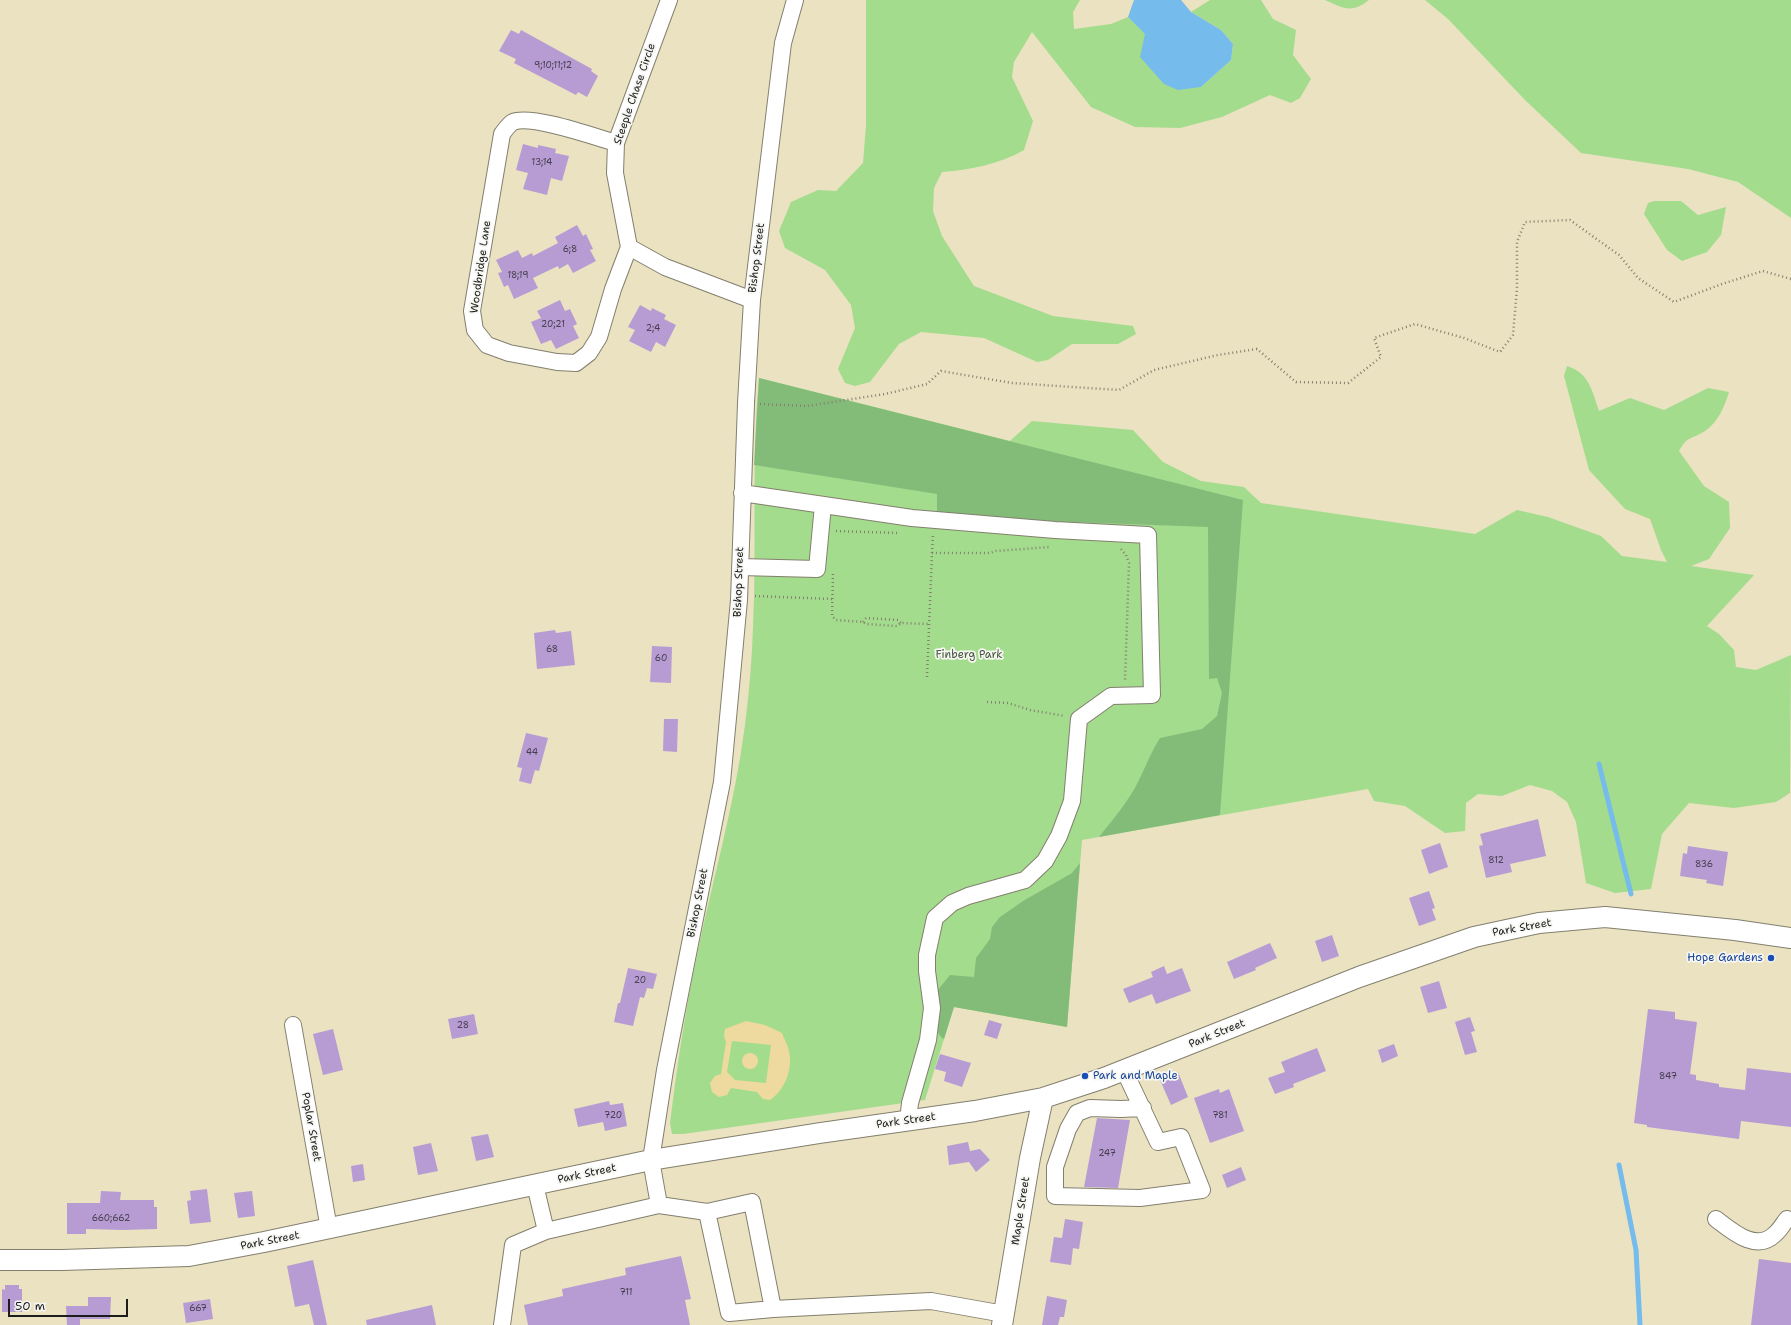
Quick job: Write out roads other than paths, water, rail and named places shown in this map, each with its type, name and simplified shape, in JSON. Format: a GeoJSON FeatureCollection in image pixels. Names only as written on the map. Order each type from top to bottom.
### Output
{"type":"FeatureCollection","features":[{"type":"Feature","properties":{"kind":"main road","name":"Park Street"},"geometry":{"type":"LineString","coordinates":[[0,1260],[62,1260],[189,1256],[329,1229],[651,1160],[820,1133],[975,1111],[1043,1098],[1124,1070],[1366,975],[1474,937],[1539,923],[1605,917],[1727,929],[1791,938]]}},
{"type":"Feature","properties":{"kind":"main road","name":"Maple Street"},"geometry":{"type":"LineString","coordinates":[[1003,1319],[1030,1158],[1043,1098]]}},
{"type":"Feature","properties":{"kind":"street","name":"Steeple Chase Circle"},"geometry":{"type":"LineString","coordinates":[[628,247],[615,173],[616,143],[669,0]]}},
{"type":"Feature","properties":{"kind":"street","name":"Bishop Street"},"geometry":{"type":"LineString","coordinates":[[659,1204],[651,1160],[665,1070],[722,782],[736,642],[752,300],[783,43],[795,0]]}},
{"type":"Feature","properties":{"kind":"street","name":"Woodbridge Lane"},"geometry":{"type":"LineString","coordinates":[[616,143],[569,129],[530,120],[513,122],[502,134],[472,311],[475,330],[487,345],[509,353],[557,362],[576,363],[589,353],[599,337],[613,289],[628,247]]}},
{"type":"Feature","properties":{"kind":"street"},"geometry":{"type":"LineString","coordinates":[[628,247],[665,267],[752,300]]}},
{"type":"Feature","properties":{"kind":"street"},"geometry":{"type":"LineString","coordinates":[[742,493],[912,518],[983,525],[1148,535],[1152,695],[1111,696],[1079,719],[1072,802],[1059,836],[1045,861],[1025,880],[968,896],[952,903],[935,918],[927,955],[927,971],[932,1008],[928,1040],[910,1103],[908,1121]]}},
{"type":"Feature","properties":{"kind":"street"},"geometry":{"type":"LineString","coordinates":[[740,567],[818,569],[823,505]]}},
{"type":"Feature","properties":{"kind":"street","name":"Poplar Street"},"geometry":{"type":"LineString","coordinates":[[293,1025],[329,1229]]}},
{"type":"Feature","properties":{"kind":"street"},"geometry":{"type":"LineString","coordinates":[[1124,1070],[1143,1108],[1158,1142],[1181,1137],[1202,1190],[1140,1198],[1055,1196],[1055,1166],[1068,1129],[1077,1113],[1090,1108],[1143,1108]]}},
{"type":"Feature","properties":{"kind":"street"},"geometry":{"type":"LineString","coordinates":[[535,1185],[546,1231]]}},
{"type":"Feature","properties":{"kind":"street"},"geometry":{"type":"LineString","coordinates":[[502,1325],[513,1245],[546,1231],[659,1204],[707,1212],[752,1202],[773,1309]]}},
{"type":"Feature","properties":{"kind":"street"},"geometry":{"type":"LineString","coordinates":[[707,1212],[728,1319],[773,1309],[931,1301],[1003,1319]]}},
{"type":"Feature","properties":{"kind":"street"},"geometry":{"type":"LineString","coordinates":[[1716,1219],[1743,1238],[1761,1242],[1775,1235],[1787,1219]]}},
{"type":"Feature","properties":{"kind":"water"},"geometry":{"type":"Polygon","coordinates":[[[1134,0],[1181,0],[1191,12],[1221,30],[1233,44],[1231,60],[1201,87],[1178,90],[1164,84],[1140,57],[1145,34],[1128,17],[1134,0]]]}},
{"type":"Feature","properties":{"kind":"waterway"},"geometry":{"type":"LineString","coordinates":[[1599,764],[1631,894]]}},
{"type":"Feature","properties":{"kind":"waterway"},"geometry":{"type":"LineString","coordinates":[[1619,1165],[1636,1250],[1640,1325]]}},
{"type":"Feature","properties":{"kind":"place","name":"Hope Gardens"},"geometry":{"type":"Point","coordinates":[1771,958]}},
{"type":"Feature","properties":{"kind":"place","name":"Park and Maple"},"geometry":{"type":"Point","coordinates":[1085,1076]}},
{"type":"Feature","properties":{"kind":"park label","name":"Finberg Park"},"geometry":{"type":"Point","coordinates":[969,655]}}]}
